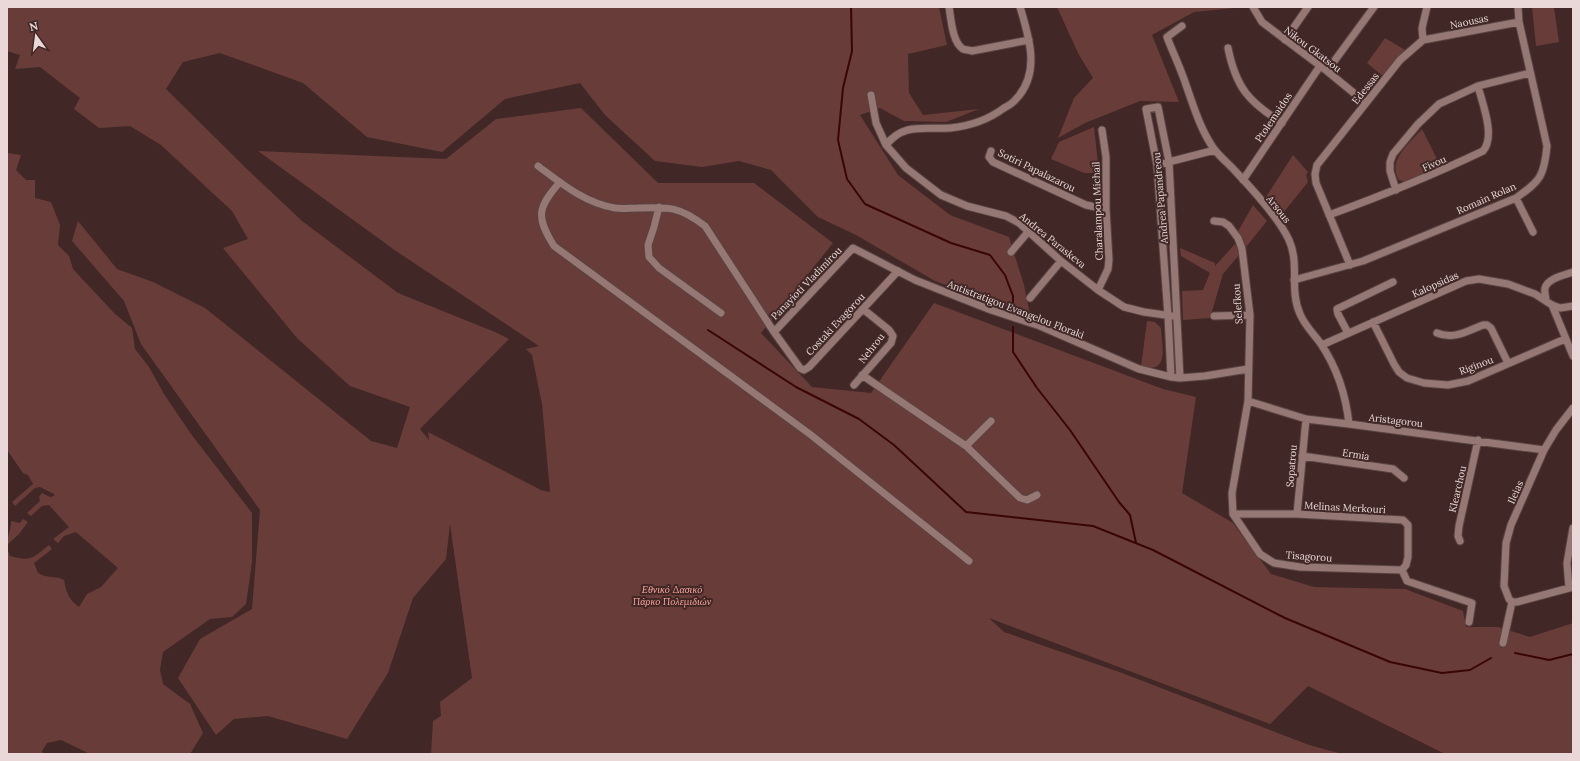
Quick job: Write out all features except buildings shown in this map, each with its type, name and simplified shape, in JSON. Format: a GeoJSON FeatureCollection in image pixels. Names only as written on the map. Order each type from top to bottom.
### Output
{"type":"FeatureCollection","features":[{"type":"Feature","properties":{"kind":"street"},"geometry":{"type":"LineString","coordinates":[[949,7],[954,33],[958,44],[964,49],[972,51],[1029,40]]}},
{"type":"Feature","properties":{"kind":"street"},"geometry":{"type":"LineString","coordinates":[[886,145],[892,137],[901,131],[908,129],[950,128],[970,125],[993,117],[1016,100],[1028,83],[1031,64],[1029,40],[1020,7]]}},
{"type":"Feature","properties":{"kind":"street","name":"Nikou Gkatsou"},"geometry":{"type":"LineString","coordinates":[[1252,7],[1262,22],[1327,71],[1366,104]]}},
{"type":"Feature","properties":{"kind":"street"},"geometry":{"type":"LineString","coordinates":[[1285,40],[1308,7]]}},
{"type":"Feature","properties":{"kind":"street"},"geometry":{"type":"LineString","coordinates":[[1327,71],[1374,7]]}},
{"type":"Feature","properties":{"kind":"street"},"geometry":{"type":"LineString","coordinates":[[1423,40],[1423,24],[1427,7]]}},
{"type":"Feature","properties":{"kind":"street","name":"Romain Rolan"},"geometry":{"type":"LineString","coordinates":[[1294,280],[1350,265],[1516,198],[1536,184],[1545,166],[1547,146],[1518,22],[1518,7]]}},
{"type":"Feature","properties":{"kind":"street","name":"Naousas"},"geometry":{"type":"LineString","coordinates":[[1423,40],[1518,22]]}},
{"type":"Feature","properties":{"kind":"street","name":"Arsous"},"geometry":{"type":"LineString","coordinates":[[1182,26],[1167,37],[1186,84],[1199,122],[1205,135],[1215,150],[1243,180],[1286,234],[1294,253],[1294,293],[1300,313],[1306,324],[1322,345],[1336,373],[1346,402],[1349,424]]}},
{"type":"Feature","properties":{"kind":"street","name":"Edessas"},"geometry":{"type":"LineString","coordinates":[[1329,216],[1316,183],[1315,174],[1317,165],[1400,60],[1423,40]]}},
{"type":"Feature","properties":{"kind":"street"},"geometry":{"type":"LineString","coordinates":[[1228,48],[1235,75],[1242,88],[1262,110],[1282,123]]}},
{"type":"Feature","properties":{"kind":"street","name":"Ptolemaidos"},"geometry":{"type":"LineString","coordinates":[[1243,180],[1320,66]]}},
{"type":"Feature","properties":{"kind":"street"},"geometry":{"type":"LineString","coordinates":[[1396,190],[1390,171],[1390,162],[1393,154],[1418,124],[1439,104],[1478,86],[1530,73]]}},
{"type":"Feature","properties":{"kind":"street","name":"Fivou"},"geometry":{"type":"LineString","coordinates":[[1329,216],[1396,190],[1483,151],[1487,147],[1489,132],[1478,86]]}},
{"type":"Feature","properties":{"kind":"street","name":"Andrea Paraskeva"},"geometry":{"type":"LineString","coordinates":[[871,95],[876,123],[886,145],[906,168],[941,195],[967,206],[1006,216],[1019,223],[1061,261],[1098,290],[1124,307],[1168,316],[1177,316]]}},
{"type":"Feature","properties":{"kind":"street","name":"Andrea Papandreou"},"geometry":{"type":"LineString","coordinates":[[1171,377],[1158,165],[1146,109],[1158,107],[1169,162],[1180,378]]}},
{"type":"Feature","properties":{"kind":"street","name":"Charalampou Michail"},"geometry":{"type":"LineString","coordinates":[[1098,290],[1108,269],[1109,260],[1106,209],[1106,157],[1102,130]]}},
{"type":"Feature","properties":{"kind":"street"},"geometry":{"type":"LineString","coordinates":[[1158,165],[1215,150]]}},
{"type":"Feature","properties":{"kind":"street","name":"Sotiri Papalazarou"},"geometry":{"type":"LineString","coordinates":[[991,151],[989,157],[993,162],[1086,205],[1106,209]]}},
{"type":"Feature","properties":{"kind":"street"},"geometry":{"type":"LineString","coordinates":[[538,166],[560,182],[593,202],[616,208],[659,207],[677,209],[692,216],[705,226],[774,332]]}},
{"type":"Feature","properties":{"kind":"street"},"geometry":{"type":"LineString","coordinates":[[560,182],[547,197],[541,213],[544,229],[554,246],[811,435],[969,561]]}},
{"type":"Feature","properties":{"kind":"street"},"geometry":{"type":"LineString","coordinates":[[1516,198],[1533,232]]}},
{"type":"Feature","properties":{"kind":"street"},"geometry":{"type":"LineString","coordinates":[[659,207],[648,245],[649,257],[659,268],[721,313]]}},
{"type":"Feature","properties":{"kind":"street"},"geometry":{"type":"LineString","coordinates":[[1329,216],[1350,265]]}},
{"type":"Feature","properties":{"kind":"street","name":"Selefkou"},"geometry":{"type":"LineString","coordinates":[[1214,221],[1223,222],[1229,226],[1238,238],[1242,250],[1250,315],[1248,401]]}},
{"type":"Feature","properties":{"kind":"street"},"geometry":{"type":"LineString","coordinates":[[1011,252],[1028,232]]}},
{"type":"Feature","properties":{"kind":"street","name":"Panayioti Vladimirou"},"geometry":{"type":"LineString","coordinates":[[774,332],[853,248]]}},
{"type":"Feature","properties":{"kind":"street","name":"Antistratigou Evangelou Floraki"},"geometry":{"type":"LineString","coordinates":[[853,248],[915,280],[991,310],[1040,326],[1138,369],[1180,378],[1205,376],[1248,369]]}},
{"type":"Feature","properties":{"kind":"street"},"geometry":{"type":"LineString","coordinates":[[1030,298],[1061,261]]}},
{"type":"Feature","properties":{"kind":"street","name":"Costaki Evagorou"},"geometry":{"type":"LineString","coordinates":[[774,332],[800,368],[804,370],[809,367],[898,271]]}},
{"type":"Feature","properties":{"kind":"street"},"geometry":{"type":"LineString","coordinates":[[1573,272],[1560,276],[1546,286],[1545,290],[1549,303],[1573,356]]}},
{"type":"Feature","properties":{"kind":"street","name":"Kalopsidas"},"geometry":{"type":"LineString","coordinates":[[1322,345],[1466,281],[1479,279],[1508,284],[1535,294],[1549,303]]}},
{"type":"Feature","properties":{"kind":"street"},"geometry":{"type":"LineString","coordinates":[[1348,333],[1337,309],[1394,282]]}},
{"type":"Feature","properties":{"kind":"street"},"geometry":{"type":"LineString","coordinates":[[1549,303],[1560,308],[1573,306]]}},
{"type":"Feature","properties":{"kind":"street","name":"Nehrou"},"geometry":{"type":"LineString","coordinates":[[854,385],[891,343],[893,336],[889,330],[863,309]]}},
{"type":"Feature","properties":{"kind":"street"},"geometry":{"type":"LineString","coordinates":[[1214,316],[1250,315]]}},
{"type":"Feature","properties":{"kind":"street","name":"Riginou"},"geometry":{"type":"LineString","coordinates":[[1373,322],[1399,372],[1407,378],[1424,383],[1448,385],[1468,381],[1565,339]]}},
{"type":"Feature","properties":{"kind":"street"},"geometry":{"type":"LineString","coordinates":[[1437,333],[1445,336],[1454,336],[1483,325],[1487,325],[1491,328],[1508,363]]}},
{"type":"Feature","properties":{"kind":"street"},"geometry":{"type":"LineString","coordinates":[[862,375],[966,446],[1020,498],[1027,500],[1037,495]]}},
{"type":"Feature","properties":{"kind":"street"},"geometry":{"type":"LineString","coordinates":[[1233,514],[1232,493],[1248,401]]}},
{"type":"Feature","properties":{"kind":"street","name":"Aristagorou"},"geometry":{"type":"LineString","coordinates":[[1248,401],[1306,419],[1478,440],[1544,450]]}},
{"type":"Feature","properties":{"kind":"street","name":"Ileias"},"geometry":{"type":"LineString","coordinates":[[1512,602],[1506,594],[1504,586],[1506,543],[1511,525],[1544,450],[1556,430],[1573,408]]}},
{"type":"Feature","properties":{"kind":"street","name":"Sopatrou"},"geometry":{"type":"LineString","coordinates":[[1297,514],[1306,419]]}},
{"type":"Feature","properties":{"kind":"street"},"geometry":{"type":"LineString","coordinates":[[966,446],[991,421]]}},
{"type":"Feature","properties":{"kind":"street","name":"Klearchou"},"geometry":{"type":"LineString","coordinates":[[1460,541],[1458,536],[1459,526],[1478,440]]}},
{"type":"Feature","properties":{"kind":"street","name":"Ermia"},"geometry":{"type":"LineString","coordinates":[[1302,456],[1393,470],[1404,478]]}},
{"type":"Feature","properties":{"kind":"street","name":"Melinas Merkouri"},"geometry":{"type":"LineString","coordinates":[[1233,514],[1297,514],[1403,520],[1408,526],[1408,557],[1406,565],[1402,570]]}},
{"type":"Feature","properties":{"kind":"street","name":"Tisagorou"},"geometry":{"type":"LineString","coordinates":[[1233,514],[1260,554],[1274,563],[1300,567],[1402,570]]}},
{"type":"Feature","properties":{"kind":"street"},"geometry":{"type":"LineString","coordinates":[[1503,643],[1512,602],[1571,588],[1567,563],[1573,528]]}},
{"type":"Feature","properties":{"kind":"street"},"geometry":{"type":"LineString","coordinates":[[1402,570],[1407,582],[1472,603],[1469,622]]}},
{"type":"Feature","properties":{"kind":"green space","name":"Εθνικό Δασικό Πάρκο Πολεμιδιών"},"geometry":{"type":"Polygon","coordinates":[[[7,7],[939,7],[947,45],[908,54],[909,93],[923,115],[979,109],[946,122],[904,121],[880,108],[860,115],[898,175],[950,215],[1009,237],[1024,285],[1030,315],[935,281],[856,235],[818,217],[771,170],[739,161],[702,167],[655,161],[605,115],[580,83],[505,99],[442,152],[367,137],[303,83],[220,53],[183,62],[166,89],[302,221],[398,293],[509,339],[420,429],[429,440],[428,432],[541,490],[550,492],[542,404],[532,355],[526,349],[539,346],[396,251],[258,151],[446,159],[496,119],[581,108],[658,183],[754,183],[833,243],[761,333],[812,387],[871,393],[934,303],[1163,389],[1196,397],[1182,493],[1233,523],[1271,574],[1314,587],[1405,589],[1463,611],[1466,627],[1498,627],[1530,637],[1573,623],[1573,754],[1445,754],[1308,686],[1270,724],[989,618],[1004,632],[1122,673],[1309,745],[1342,754],[431,754],[433,721],[441,716],[440,702],[472,678],[450,524],[446,559],[413,598],[388,673],[347,739],[268,716],[234,719],[216,735],[178,678],[200,639],[252,609],[260,510],[141,344],[124,301],[72,241],[78,221],[117,269],[153,282],[205,308],[371,441],[397,448],[410,407],[350,386],[297,338],[223,248],[248,239],[232,211],[161,145],[130,126],[99,128],[74,109],[80,98],[40,67],[15,69],[20,55],[7,51],[7,7]]]}},
{"type":"Feature","properties":{"kind":"green space"},"geometry":{"type":"Polygon","coordinates":[[[1057,7],[1235,8],[1194,12],[1152,35],[1179,102],[1140,101],[1085,123],[1058,138],[1074,98],[1093,78],[1078,53],[1057,7]]]}},
{"type":"Feature","properties":{"kind":"green space"},"geometry":{"type":"Polygon","coordinates":[[[1532,7],[1554,7],[1559,42],[1536,46],[1532,7]]]}},
{"type":"Feature","properties":{"kind":"green space"},"geometry":{"type":"Polygon","coordinates":[[[1385,38],[1405,50],[1384,77],[1367,63],[1385,38]]]}},
{"type":"Feature","properties":{"kind":"green space"},"geometry":{"type":"Polygon","coordinates":[[[1094,127],[1099,173],[1084,173],[1051,159],[1059,142],[1094,127]]]}},
{"type":"Feature","properties":{"kind":"green space"},"geometry":{"type":"Polygon","coordinates":[[[1422,129],[1441,167],[1405,182],[1399,180],[1396,173],[1398,159],[1406,146],[1422,129]]]}},
{"type":"Feature","properties":{"kind":"green space"},"geometry":{"type":"Polygon","coordinates":[[[7,153],[21,155],[16,170],[26,180],[35,180],[35,198],[51,202],[60,225],[58,245],[69,256],[73,269],[115,314],[132,328],[135,349],[149,367],[164,394],[191,434],[252,513],[252,562],[246,604],[232,617],[210,619],[163,652],[160,670],[163,684],[190,704],[203,733],[190,754],[90,754],[61,740],[47,743],[42,751],[43,754],[7,754],[7,548],[10,556],[27,559],[35,556],[49,545],[52,549],[34,563],[38,573],[64,580],[68,595],[79,607],[87,594],[101,587],[118,568],[76,532],[64,536],[58,543],[53,539],[69,527],[49,505],[42,506],[31,516],[27,513],[40,501],[39,497],[42,493],[50,497],[54,496],[54,494],[40,487],[35,488],[15,506],[12,502],[33,484],[28,475],[23,473],[7,450],[7,153]]]}},
{"type":"Feature","properties":{"kind":"green space"},"geometry":{"type":"Polygon","coordinates":[[[1293,155],[1308,172],[1306,175],[1308,182],[1279,218],[1264,200],[1293,155]]]}},
{"type":"Feature","properties":{"kind":"green space"},"geometry":{"type":"Polygon","coordinates":[[[1253,205],[1267,221],[1246,247],[1237,233],[1253,205]]]}},
{"type":"Feature","properties":{"kind":"green space"},"geometry":{"type":"Polygon","coordinates":[[[1235,244],[1239,251],[1239,255],[1223,274],[1210,318],[1183,320],[1182,291],[1203,290],[1210,273],[1181,256],[1180,248],[1215,263],[1215,266],[1235,244]]]}},
{"type":"Feature","properties":{"kind":"green space"},"geometry":{"type":"Polygon","coordinates":[[[1147,321],[1155,322],[1161,328],[1163,351],[1160,363],[1150,368],[1141,367],[1147,321]]]}},
{"type":"Feature","properties":{"kind":"green space"},"geometry":{"type":"Polygon","coordinates":[[[23,519],[28,522],[19,534],[7,545],[11,521],[20,523],[23,519]]]}},
{"type":"Feature","properties":{"kind":"waterway"},"geometry":{"type":"LineString","coordinates":[[851,7],[852,51],[843,88],[838,140],[847,179],[865,204],[951,243],[990,255],[1005,275],[1013,296],[1013,312]]}},
{"type":"Feature","properties":{"kind":"waterway"},"geometry":{"type":"LineString","coordinates":[[1013,327],[1013,352],[1037,388],[1070,430],[1119,502],[1130,515],[1136,543]]}},
{"type":"Feature","properties":{"kind":"waterway"},"geometry":{"type":"LineString","coordinates":[[708,330],[796,387],[859,419],[894,445],[966,512],[1093,526],[1153,550],[1285,618],[1390,662],[1442,673],[1470,670],[1491,658]]}},
{"type":"Feature","properties":{"kind":"waterway"},"geometry":{"type":"LineString","coordinates":[[1515,653],[1549,660],[1573,654]]}}]}
